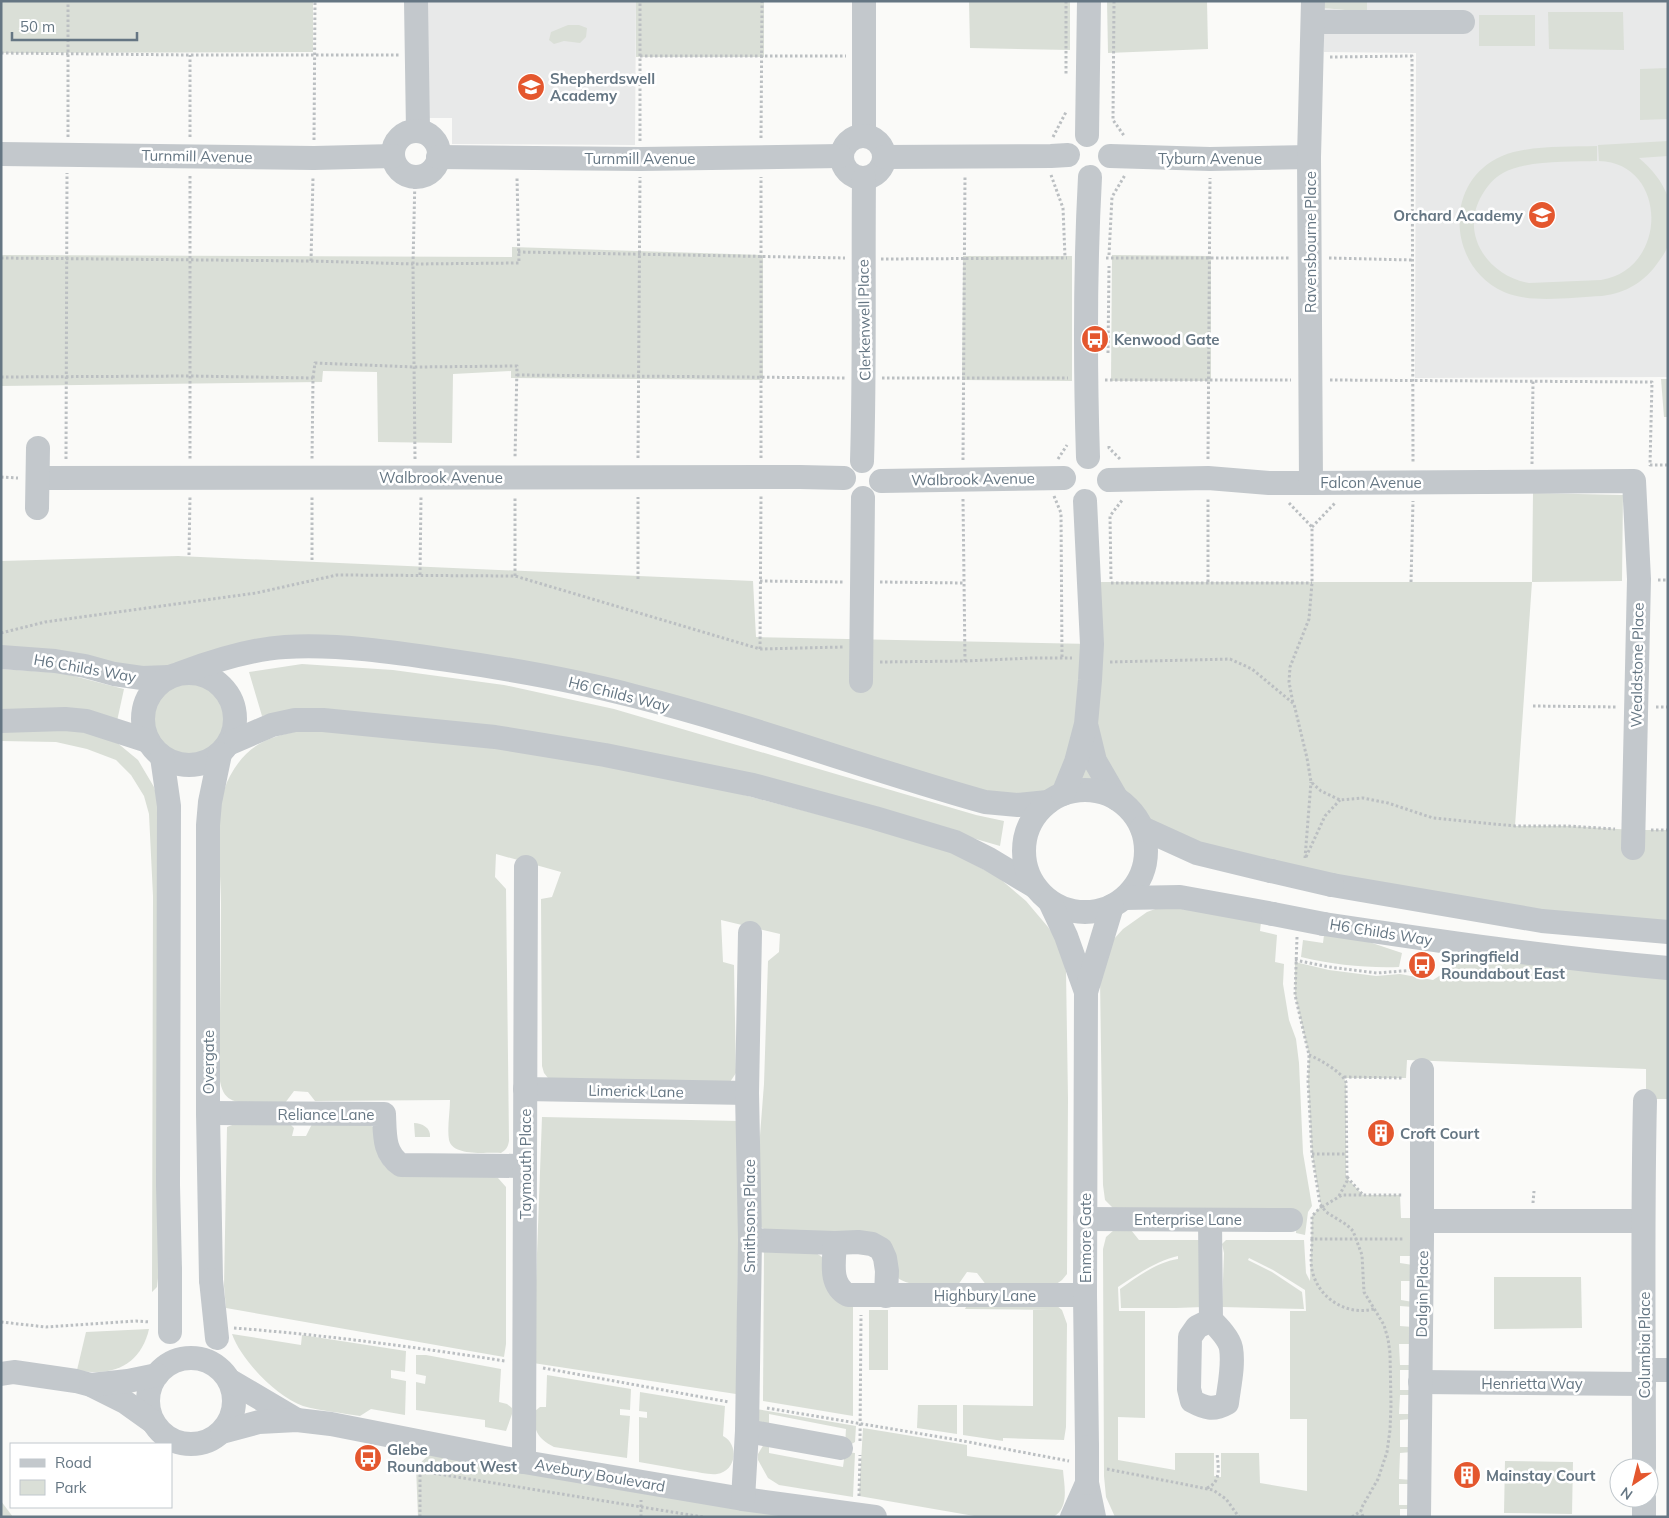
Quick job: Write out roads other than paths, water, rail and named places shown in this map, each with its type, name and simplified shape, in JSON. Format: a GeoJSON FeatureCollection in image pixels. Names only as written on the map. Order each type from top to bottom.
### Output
{"type":"FeatureCollection","features":[{"type":"Feature","properties":{"kind":"street"},"geometry":{"type":"LineString","coordinates":[[416,1],[418,131]]}},
{"type":"Feature","properties":{"kind":"street"},"geometry":{"type":"LineString","coordinates":[[864,1],[864,135]]}},
{"type":"Feature","properties":{"kind":"street"},"geometry":{"type":"LineString","coordinates":[[1087,135],[1089,1]]}},
{"type":"Feature","properties":{"kind":"street"},"geometry":{"type":"LineString","coordinates":[[1313,12],[1463,22]]}},
{"type":"Feature","properties":{"kind":"street","name":"Ravensbourne Place"},"geometry":{"type":"LineString","coordinates":[[1311,483],[1309,157],[1313,12]]}},
{"type":"Feature","properties":{"kind":"street"},"geometry":{"type":"LineString","coordinates":[[418,131],[431,137],[438,150],[436,164],[428,174],[415,177],[402,173],[393,156],[393,148],[397,141],[403,135],[410,132],[418,131]]}},
{"type":"Feature","properties":{"kind":"street"},"geometry":{"type":"LineString","coordinates":[[864,135],[874,138],[882,146],[884,157],[876,174],[864,178],[851,175],[845,170],[841,156],[842,150],[851,139],[864,135]]}},
{"type":"Feature","properties":{"kind":"street"},"geometry":{"type":"LineString","coordinates":[[884,157],[1060,156],[1069,161],[1074,170],[1090,177],[1096,176],[1119,156],[1109,149],[1100,138],[1087,135],[1076,140],[1060,156]]}},
{"type":"Feature","properties":{"kind":"street","name":"Turnmill Avenue"},"geometry":{"type":"LineString","coordinates":[[1,154],[314,158],[393,156]]}},
{"type":"Feature","properties":{"kind":"street","name":"Turnmill Avenue"},"geometry":{"type":"LineString","coordinates":[[438,157],[640,159],[841,156]]}},
{"type":"Feature","properties":{"kind":"street","name":"Tyburn Avenue"},"geometry":{"type":"LineString","coordinates":[[1119,156],[1210,159],[1309,157]]}},
{"type":"Feature","properties":{"kind":"street"},"geometry":{"type":"LineString","coordinates":[[1088,457],[1082,381],[1090,177]]}},
{"type":"Feature","properties":{"kind":"street","name":"Clerkenwell Place"},"geometry":{"type":"LineString","coordinates":[[862,461],[865,378],[864,178]]}},
{"type":"Feature","properties":{"kind":"street"},"geometry":{"type":"LineString","coordinates":[[37,508],[38,448]]}},
{"type":"Feature","properties":{"kind":"street"},"geometry":{"type":"LineString","coordinates":[[1088,457],[1105,467],[1117,480],[1099,498],[1085,502],[1072,497],[1059,478],[1069,465],[1081,458],[1088,457]]}},
{"type":"Feature","properties":{"kind":"street"},"geometry":{"type":"LineString","coordinates":[[862,461],[874,465],[878,469],[881,480],[875,493],[863,498],[857,497],[847,490],[844,478],[845,473],[852,464],[862,461]]}},
{"type":"Feature","properties":{"kind":"street","name":"Walbrook Avenue"},"geometry":{"type":"LineString","coordinates":[[38,478],[761,476],[844,478]]}},
{"type":"Feature","properties":{"kind":"street","name":"Walbrook Avenue"},"geometry":{"type":"LineString","coordinates":[[881,480],[1059,478]]}},
{"type":"Feature","properties":{"kind":"street","name":"Falcon Avenue"},"geometry":{"type":"LineString","coordinates":[[1117,480],[1208,478],[1269,483],[1634,481]]}},
{"type":"Feature","properties":{"kind":"street","name":"Wealdstone Place"},"geometry":{"type":"LineString","coordinates":[[1633,848],[1639,579],[1634,481]]}},
{"type":"Feature","properties":{"kind":"street"},"geometry":{"type":"LineString","coordinates":[[861,681],[863,498]]}},
{"type":"Feature","properties":{"kind":"street"},"geometry":{"type":"LineString","coordinates":[[1056,798],[1076,762],[1086,724],[1092,644],[1085,502]]}},
{"type":"Feature","properties":{"kind":"street","name":"H6 Childs Way"},"geometry":{"type":"LineString","coordinates":[[1,657],[55,661],[142,678],[175,675],[221,658],[283,647],[327,646],[367,649],[493,666],[558,678],[635,696],[985,802],[1018,805],[1056,798]]}},
{"type":"Feature","properties":{"kind":"street"},"geometry":{"type":"LineString","coordinates":[[153,1422],[148,1398],[151,1386],[162,1371],[163,1328],[170,1270],[168,1184],[169,806],[155,749],[143,727],[143,712],[148,697],[157,685],[175,675],[194,673],[207,676],[219,683],[228,693],[236,718],[234,732],[224,749]]}},
{"type":"Feature","properties":{"kind":"street"},"geometry":{"type":"LineString","coordinates":[[1,721],[65,718],[86,721],[155,749],[173,763],[192,765],[210,761],[224,749],[272,725],[295,720],[322,720],[495,737],[606,755],[753,785],[955,842],[989,859],[1042,894],[1070,910],[1091,912],[1118,902],[1138,883],[1145,866],[1146,846],[1142,828],[1132,811],[1117,799],[1100,791],[1080,790],[1056,798],[1035,815],[1027,832],[1024,850],[1026,868],[1042,894]]}},
{"type":"Feature","properties":{"kind":"street"},"geometry":{"type":"LineString","coordinates":[[1086,724],[1095,761],[1117,799]]}},
{"type":"Feature","properties":{"kind":"street","name":"Overgate"},"geometry":{"type":"LineString","coordinates":[[224,749],[210,802],[208,825],[208,1113],[211,1280],[225,1333],[225,1375]]}},
{"type":"Feature","properties":{"kind":"street"},"geometry":{"type":"LineString","coordinates":[[1142,828],[1197,853],[1332,885],[1542,921],[1668,932]]}},
{"type":"Feature","properties":{"kind":"street","name":"Taymouth Place"},"geometry":{"type":"LineString","coordinates":[[524,1462],[526,1365],[524,1166],[526,867]]}},
{"type":"Feature","properties":{"kind":"street","name":"Enmore Gate"},"geometry":{"type":"LineString","coordinates":[[1042,894],[1066,936],[1086,992]]}},
{"type":"Feature","properties":{"kind":"street","name":"H6 Childs Way"},"geometry":{"type":"LineString","coordinates":[[1118,902],[1180,897],[1324,924],[1499,950],[1668,968]]}},
{"type":"Feature","properties":{"kind":"street","name":"Enmore Gate"},"geometry":{"type":"LineString","coordinates":[[1094,1517],[1087,1483],[1085,1295],[1086,992],[1118,902]]}},
{"type":"Feature","properties":{"kind":"street","name":"Smithsons Place"},"geometry":{"type":"LineString","coordinates":[[743,1499],[747,1431],[750,1240],[748,1094],[750,933]]}},
{"type":"Feature","properties":{"kind":"street","name":"Dalgin Place"},"geometry":{"type":"LineString","coordinates":[[1414,1074],[1422,1230],[1419,1517]]}},
{"type":"Feature","properties":{"kind":"street","name":"Limerick Lane"},"geometry":{"type":"LineString","coordinates":[[525,1089],[748,1094]]}},
{"type":"Feature","properties":{"kind":"street","name":"Columbia Place"},"geometry":{"type":"LineString","coordinates":[[1645,1101],[1642,1221],[1652,1375],[1645,1458]]}},
{"type":"Feature","properties":{"kind":"street","name":"Reliance Lane"},"geometry":{"type":"LineString","coordinates":[[208,1113],[384,1114],[388,1152],[393,1160],[401,1165],[524,1166]]}},
{"type":"Feature","properties":{"kind":"street","name":"Enterprise Lane"},"geometry":{"type":"LineString","coordinates":[[1085,1219],[1291,1220]]}},
{"type":"Feature","properties":{"kind":"street"},"geometry":{"type":"LineString","coordinates":[[1210,1220],[1211,1320]]}},
{"type":"Feature","properties":{"kind":"street"},"geometry":{"type":"LineString","coordinates":[[1422,1230],[1642,1221]]}},
{"type":"Feature","properties":{"kind":"street"},"geometry":{"type":"LineString","coordinates":[[750,1240],[872,1244],[881,1250],[885,1258],[887,1271],[886,1296]]}},
{"type":"Feature","properties":{"kind":"street","name":"Highbury Lane"},"geometry":{"type":"LineString","coordinates":[[835,1243],[834,1265],[836,1284],[840,1291],[848,1295],[1085,1295]]}},
{"type":"Feature","properties":{"kind":"street"},"geometry":{"type":"LineString","coordinates":[[5,1370],[76,1381],[91,1386],[125,1402],[153,1422],[169,1438],[180,1443],[202,1443],[222,1432],[230,1420],[234,1407],[234,1393],[225,1375],[208,1362],[194,1358],[180,1360],[162,1371],[128,1381],[91,1386]]}},
{"type":"Feature","properties":{"kind":"street","name":"Avebury Boulevard"},"geometry":{"type":"LineString","coordinates":[[225,1375],[297,1420]]}},
{"type":"Feature","properties":{"kind":"street","name":"Henrietta Way"},"geometry":{"type":"LineString","coordinates":[[1420,1382],[1652,1375]]}},
{"type":"Feature","properties":{"kind":"street","name":"Avebury Boulevard"},"geometry":{"type":"LineString","coordinates":[[222,1432],[259,1422],[297,1420],[331,1424],[524,1462],[743,1499],[867,1515]]}},
{"type":"Feature","properties":{"kind":"street"},"geometry":{"type":"LineString","coordinates":[[747,1431],[854,1447]]}},
{"type":"Feature","properties":{"kind":"street","name":"Enmore Gate"},"geometry":{"type":"LineString","coordinates":[[1072,1517],[1087,1483]]}},
{"type":"Feature","properties":{"kind":"place","name":"Shepherdswell Academy"},"geometry":{"type":"Point","coordinates":[531,87]}},
{"type":"Feature","properties":{"kind":"place","name":"Orchard Academy"},"geometry":{"type":"Point","coordinates":[1542,215]}},
{"type":"Feature","properties":{"kind":"place","name":"Kenwood Gate"},"geometry":{"type":"Point","coordinates":[1095,339]}},
{"type":"Feature","properties":{"kind":"place","name":"Springfield Roundabout East"},"geometry":{"type":"Point","coordinates":[1422,965]}},
{"type":"Feature","properties":{"kind":"place","name":"Croft Court"},"geometry":{"type":"Point","coordinates":[1381,1133]}},
{"type":"Feature","properties":{"kind":"place","name":"Glebe Roundabout West"},"geometry":{"type":"Point","coordinates":[368,1458]}},
{"type":"Feature","properties":{"kind":"place","name":"Mainstay Court"},"geometry":{"type":"Point","coordinates":[1467,1475]}}]}
